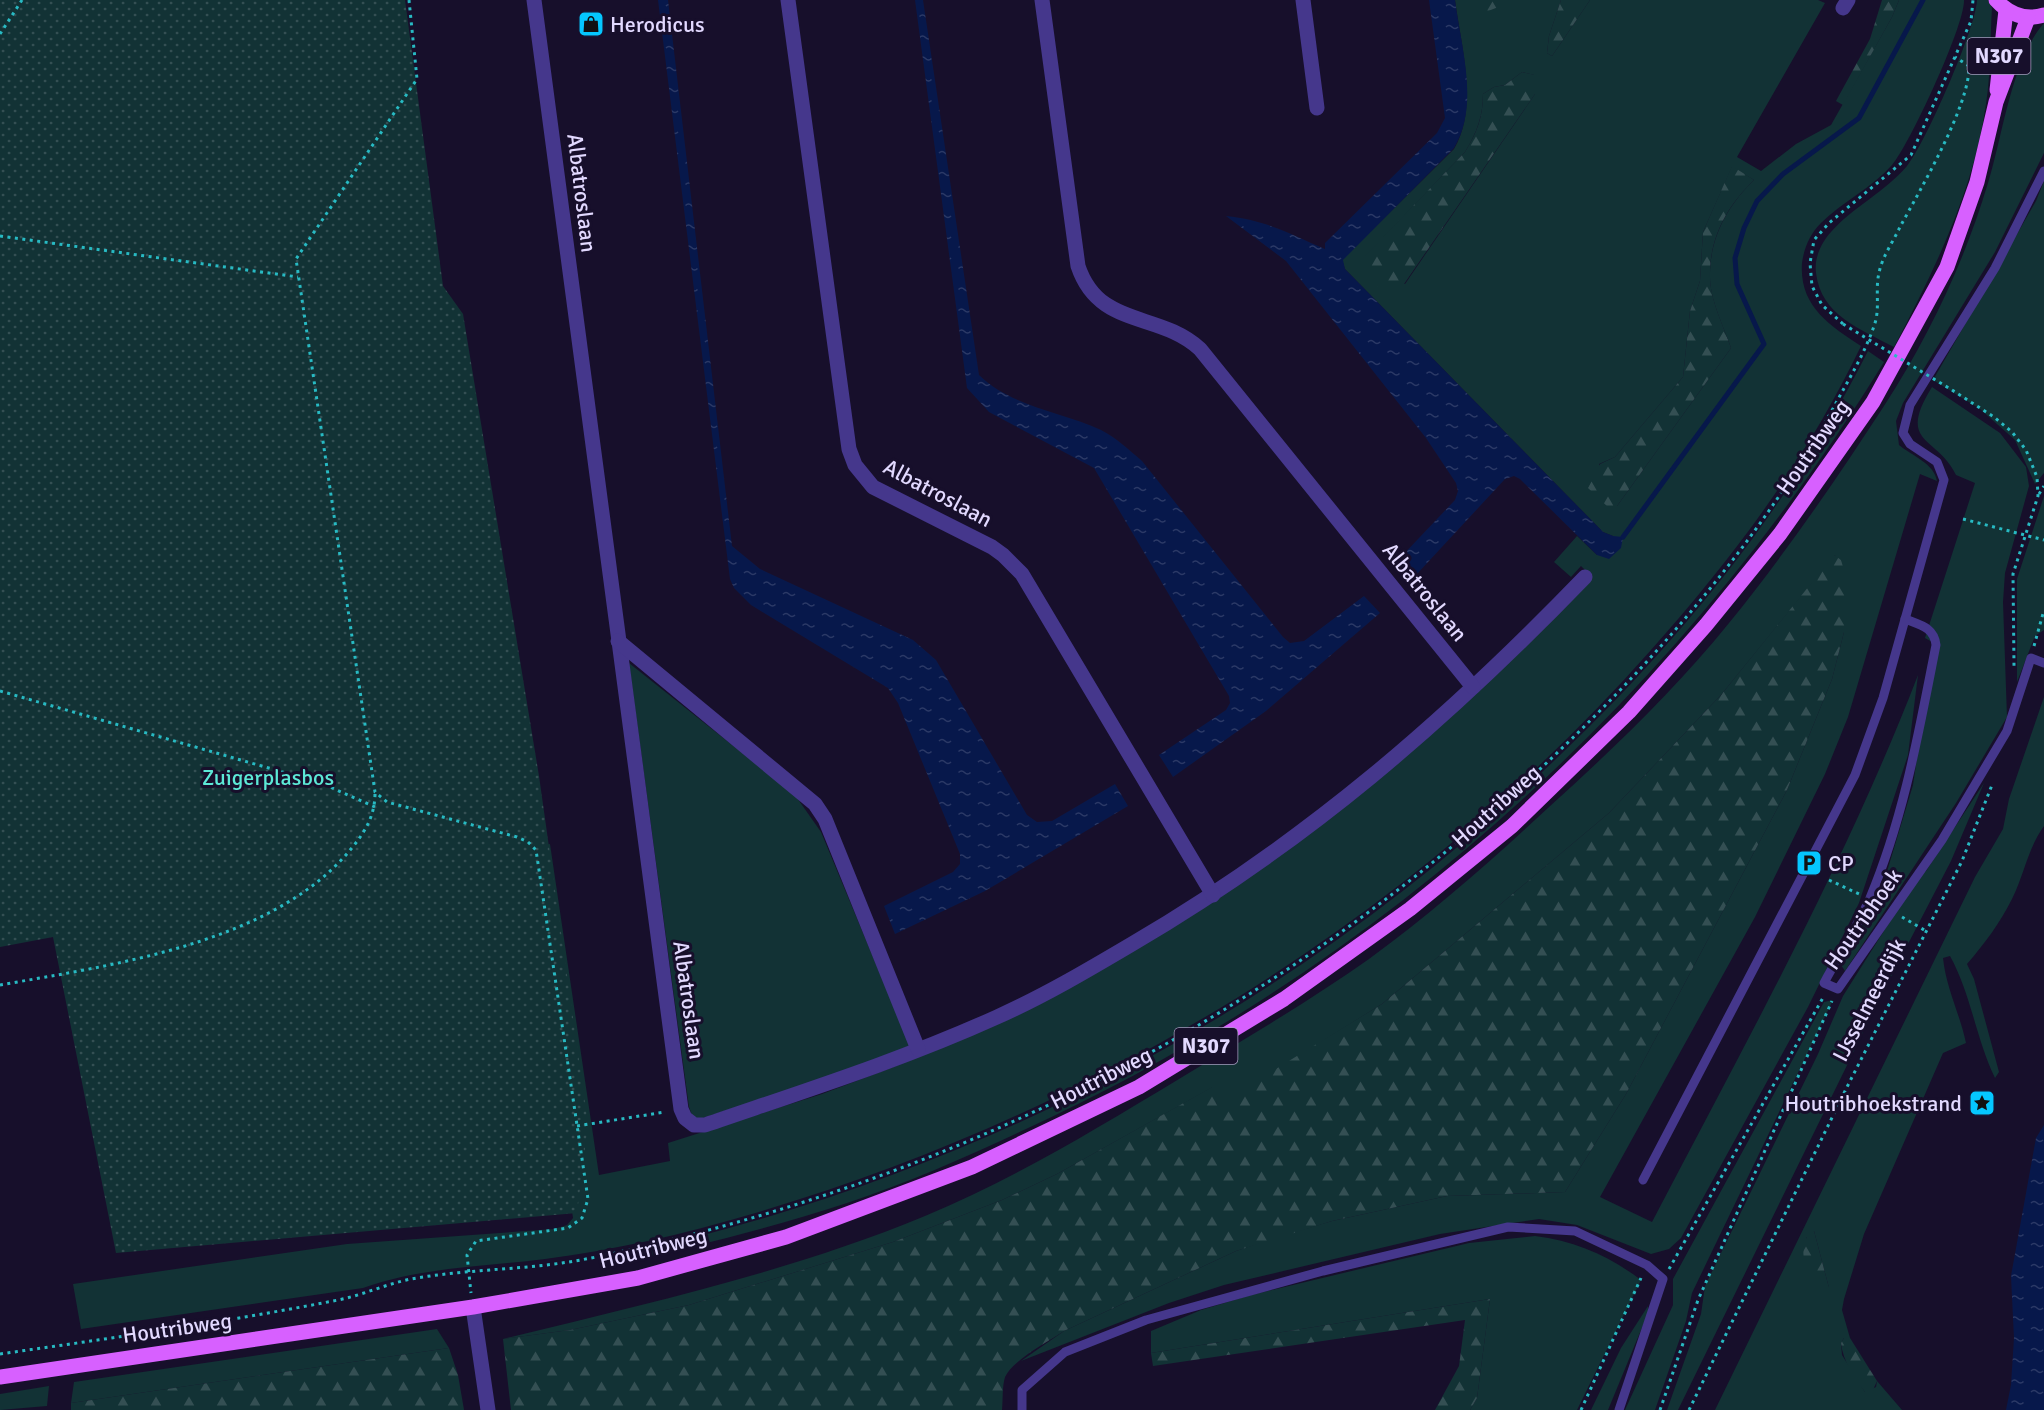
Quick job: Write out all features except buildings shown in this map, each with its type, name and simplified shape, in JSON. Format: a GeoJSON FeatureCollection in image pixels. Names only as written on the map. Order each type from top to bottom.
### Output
{"type":"FeatureCollection","features":[{"type":"Feature","properties":{"kind":"main road","name":"N307"},"geometry":{"type":"LineString","coordinates":[[2001,5],[2028,18],[2044,15]]}},
{"type":"Feature","properties":{"kind":"main road","name":"Houtribweg"},"geometry":{"type":"LineString","coordinates":[[1996,102],[2001,5]]}},
{"type":"Feature","properties":{"kind":"main road","name":"Houtribweg"},"geometry":{"type":"LineString","coordinates":[[0,1377],[473,1307],[638,1278],[786,1237],[972,1167],[1139,1087],[1284,999],[1410,909],[1512,826],[1629,712],[1706,625],[1780,534],[1873,402],[1947,267],[1977,182],[1996,102],[2028,18]]}},
{"type":"Feature","properties":{"kind":"street","name":"Albatroslaan"},"geometry":{"type":"LineString","coordinates":[[534,0],[681,1109]]}},
{"type":"Feature","properties":{"kind":"street","name":"Albatroslaan"},"geometry":{"type":"LineString","coordinates":[[788,0],[849,449],[855,465],[873,487],[992,547],[1004,555],[1023,574],[1213,895]]}},
{"type":"Feature","properties":{"kind":"street","name":"Albatroslaan"},"geometry":{"type":"LineString","coordinates":[[1042,0],[1078,266],[1086,285],[1098,301],[1108,308],[1178,334],[1200,349],[1473,687]]}},
{"type":"Feature","properties":{"kind":"street"},"geometry":{"type":"LineString","coordinates":[[1302,0],[1317,108]]}},
{"type":"Feature","properties":{"kind":"street"},"geometry":{"type":"LineString","coordinates":[[681,1109],[685,1119],[694,1125],[705,1125],[852,1076],[998,1017],[1079,975],[1213,895],[1353,794],[1416,741],[1585,577]]}},
{"type":"Feature","properties":{"kind":"street"},"geometry":{"type":"LineString","coordinates":[[618,641],[815,804],[825,819],[918,1049]]}},
{"type":"Feature","properties":{"kind":"street"},"geometry":{"type":"LineString","coordinates":[[473,1307],[488,1410]]}},
{"type":"Feature","properties":{"kind":"lane"},"geometry":{"type":"LineString","coordinates":[[1643,1180],[1855,775],[1883,698],[1944,480],[1937,462],[1910,444],[1904,433],[1910,405],[1995,268],[2044,171]]}},
{"type":"Feature","properties":{"kind":"lane","name":"Houtribhoek"},"geometry":{"type":"LineString","coordinates":[[1905,619],[1930,630],[1936,645],[1903,800],[1869,898],[1824,983],[1834,988],[1942,840],[2007,731],[2031,658]]}},
{"type":"Feature","properties":{"kind":"lane"},"geometry":{"type":"LineString","coordinates":[[2031,658],[2044,663]]}},
{"type":"Feature","properties":{"kind":"lane"},"geometry":{"type":"LineString","coordinates":[[1022,1410],[1022,1390],[1065,1352],[1146,1320],[1323,1271],[1508,1227],[1575,1231],[1647,1265],[1663,1279],[1618,1410]]}},
{"type":"Feature","properties":{"kind":"path"},"geometry":{"type":"LineString","coordinates":[[0,34],[22,0]]}},
{"type":"Feature","properties":{"kind":"path"},"geometry":{"type":"LineString","coordinates":[[0,985],[98,968],[204,941],[291,902],[335,869],[365,832],[375,807],[375,792],[296,259],[417,79],[409,0]]}},
{"type":"Feature","properties":{"kind":"path"},"geometry":{"type":"LineString","coordinates":[[1973,0],[1971,21],[1911,155],[1829,223],[1814,240],[1810,262],[1812,286],[1822,305],[1843,324],[1994,417],[2026,450],[2037,477],[2038,496]]}},
{"type":"Feature","properties":{"kind":"path"},"geometry":{"type":"LineString","coordinates":[[0,236],[298,277]]}},
{"type":"Feature","properties":{"kind":"path"},"geometry":{"type":"LineString","coordinates":[[2014,676],[2013,574],[2038,496],[2044,486]]}},
{"type":"Feature","properties":{"kind":"path"},"geometry":{"type":"LineString","coordinates":[[1963,519],[2044,540]]}},
{"type":"Feature","properties":{"kind":"path"},"geometry":{"type":"LineString","coordinates":[[2031,658],[2044,610]]}},
{"type":"Feature","properties":{"kind":"path"},"geometry":{"type":"LineString","coordinates":[[0,690],[321,783],[375,807]]}},
{"type":"Feature","properties":{"kind":"path","name":"IJsselmeerdijk"},"geometry":{"type":"LineString","coordinates":[[1689,1410],[1962,861],[1993,781]]}},
{"type":"Feature","properties":{"kind":"path"},"geometry":{"type":"LineString","coordinates":[[375,792],[387,802],[517,837],[528,842],[536,850],[577,1126],[636,1119],[681,1109]]}},
{"type":"Feature","properties":{"kind":"path"},"geometry":{"type":"LineString","coordinates":[[1829,880],[1869,898]]}},
{"type":"Feature","properties":{"kind":"path"},"geometry":{"type":"LineString","coordinates":[[1663,1279],[1834,988]]}},
{"type":"Feature","properties":{"kind":"path"},"geometry":{"type":"LineString","coordinates":[[1660,1410],[1698,1300],[1834,988]]}},
{"type":"Feature","properties":{"kind":"path","name":"Houtribweg"},"geometry":{"type":"LineString","coordinates":[[0,1354],[212,1324],[348,1298],[406,1280],[469,1271],[467,1255],[476,1241],[568,1228],[582,1218],[588,1199],[577,1126]]}},
{"type":"Feature","properties":{"kind":"path"},"geometry":{"type":"LineString","coordinates":[[1581,1410],[1647,1265]]}},
{"type":"Feature","properties":{"kind":"green space","name":"Zuigerplasbos"},"geometry":{"type":"Polygon","coordinates":[[[0,0],[405,0],[443,286],[463,314],[539,776],[588,1124],[577,1213],[116,1253],[53,937],[0,947],[0,0]]]}},
{"type":"Feature","properties":{"kind":"green space"},"geometry":{"type":"Polygon","coordinates":[[[1455,0],[1561,0],[1549,36],[1547,53],[1552,56],[1590,0],[1818,0],[1825,3],[1737,157],[1761,171],[1796,144],[1831,125],[1892,17],[1899,0],[1964,0],[1956,34],[1946,58],[1923,111],[1900,153],[1884,173],[1817,227],[1804,252],[1802,278],[1811,303],[1827,322],[1861,346],[1840,388],[1793,467],[1740,543],[1651,650],[1558,747],[1458,837],[1353,920],[1241,995],[1125,1062],[1004,1121],[880,1172],[752,1214],[675,1235],[623,1246],[545,1259],[430,1272],[363,1288],[81,1329],[73,1284],[347,1244],[554,1229],[567,1225],[573,1218],[519,849],[550,844],[599,1175],[670,1161],[668,1143],[822,1094],[896,1066],[985,1027],[1298,842],[1589,574],[1581,566],[1571,577],[1554,562],[1577,536],[1597,555],[1613,536],[1603,532],[1345,269],[1342,260],[1454,149],[1466,114],[1467,96],[1464,56],[1455,0]],[[1522,72],[1505,85],[1494,87],[1483,94],[1478,124],[1465,152],[1361,261],[1405,284],[1535,94],[1534,75],[1522,72]],[[1732,167],[1703,232],[1700,281],[1690,311],[1683,377],[1615,457],[1599,464],[1617,506],[1731,348],[1712,295],[1710,264],[1721,224],[1744,190],[1754,180],[1732,167]]]}},
{"type":"Feature","properties":{"kind":"green space"},"geometry":{"type":"Polygon","coordinates":[[[1469,0],[1516,0],[1473,17],[1469,0]]]}},
{"type":"Feature","properties":{"kind":"green space"},"geometry":{"type":"Polygon","coordinates":[[[1561,0],[1590,0],[1552,56],[1547,53],[1549,36],[1561,0]]]}},
{"type":"Feature","properties":{"kind":"green space"},"geometry":{"type":"Polygon","coordinates":[[[1882,0],[1899,0],[1892,17],[1843,105],[1836,101],[1870,39],[1882,0]]]}},
{"type":"Feature","properties":{"kind":"green space"},"geometry":{"type":"Polygon","coordinates":[[[1977,0],[1988,0],[1992,8],[1989,80],[1980,136],[1962,199],[1938,259],[1894,347],[1856,327],[1834,310],[1819,288],[1816,273],[1817,256],[1831,232],[1898,175],[1915,154],[1937,111],[1959,59],[1977,0]]]}},
{"type":"Feature","properties":{"kind":"green space"},"geometry":{"type":"Polygon","coordinates":[[[2044,23],[2044,153],[1995,252],[1903,403],[1896,421],[1899,445],[1932,469],[1937,481],[1920,474],[1848,717],[1825,774],[1755,917],[1600,1197],[1652,1222],[1827,884],[1918,675],[1908,755],[1859,903],[1808,1007],[1681,1238],[1669,1249],[1651,1254],[1577,1225],[1539,1219],[1440,1234],[1224,1285],[1169,1303],[1021,1361],[1064,1331],[1236,1251],[1271,1239],[1332,1221],[1447,1196],[1565,1192],[1626,1094],[1787,790],[1832,679],[1844,632],[1835,555],[1721,695],[1609,813],[1382,1004],[1236,1095],[1217,1106],[1213,1087],[1057,1174],[1002,1200],[893,1242],[689,1305],[570,1330],[503,1339],[770,1270],[874,1236],[958,1202],[1086,1135],[1299,1006],[1369,959],[1461,886],[1596,764],[1687,672],[1729,623],[1810,516],[1900,380],[1944,298],[1978,213],[2009,99],[2023,57],[2044,23]]]}},
{"type":"Feature","properties":{"kind":"green space"},"geometry":{"type":"Polygon","coordinates":[[[1522,72],[1535,75],[1535,94],[1404,284],[1379,288],[1361,269],[1360,261],[1465,152],[1478,124],[1483,94],[1494,87],[1505,85],[1522,72]]]}},
{"type":"Feature","properties":{"kind":"green space"},"geometry":{"type":"Polygon","coordinates":[[[1732,166],[1754,180],[1744,190],[1721,224],[1710,263],[1712,295],[1731,348],[1617,506],[1609,508],[1588,488],[1600,464],[1615,457],[1683,377],[1690,311],[1700,281],[1703,232],[1732,166]]]}},
{"type":"Feature","properties":{"kind":"green space"},"geometry":{"type":"Polygon","coordinates":[[[2044,181],[2044,473],[2035,484],[2015,440],[1980,409],[1933,380],[2036,201],[2044,181]]]}},
{"type":"Feature","properties":{"kind":"green space"},"geometry":{"type":"Polygon","coordinates":[[[1868,351],[1884,362],[1803,484],[1713,600],[1616,708],[1512,809],[1400,902],[1282,987],[1157,1063],[1026,1129],[915,1178],[847,1203],[760,1229],[614,1265],[612,1257],[744,1224],[873,1182],[999,1132],[1120,1073],[1237,1006],[1349,931],[1456,848],[1558,757],[1648,665],[1731,568],[1769,516],[1837,408],[1868,351]]]}},
{"type":"Feature","properties":{"kind":"green space"},"geometry":{"type":"Polygon","coordinates":[[[1932,387],[2000,433],[2026,467],[2029,486],[2005,573],[2003,602],[2007,717],[1956,803],[1845,971],[1841,965],[1882,888],[1913,785],[1934,643],[1925,638],[1975,483],[1956,475],[1948,462],[1923,438],[1919,430],[1918,420],[1922,406],[1932,387]]]}},
{"type":"Feature","properties":{"kind":"green space"},"geometry":{"type":"Polygon","coordinates":[[[2044,496],[2044,630],[2035,636],[2017,682],[2017,579],[2044,496]]]}},
{"type":"Feature","properties":{"kind":"green space"},"geometry":{"type":"Polygon","coordinates":[[[1834,555],[1841,560],[1851,595],[1844,632],[1832,679],[1787,790],[1626,1094],[1565,1192],[1447,1196],[1332,1221],[1236,1251],[1064,1331],[1032,1351],[1015,1364],[1005,1377],[1002,1410],[511,1410],[503,1339],[570,1330],[689,1305],[893,1242],[1002,1200],[1057,1174],[1214,1086],[1217,1105],[1382,1004],[1609,813],[1721,695],[1834,555]]]}},
{"type":"Feature","properties":{"kind":"green space"},"geometry":{"type":"Polygon","coordinates":[[[629,663],[795,795],[821,832],[910,1046],[856,1068],[697,1120],[693,1118],[689,1107],[629,663]]]}},
{"type":"Feature","properties":{"kind":"green space"},"geometry":{"type":"Polygon","coordinates":[[[2044,697],[2044,826],[2034,843],[2007,908],[1992,933],[1967,964],[1974,979],[1999,1072],[1995,1078],[1957,971],[1950,956],[1943,958],[1947,980],[1966,1043],[1943,1053],[1864,1234],[1844,1299],[1842,1310],[1850,1338],[1844,1338],[1841,1343],[1842,1355],[1865,1392],[1876,1387],[1877,1381],[1902,1410],[1715,1410],[1975,877],[2003,829],[2009,799],[2044,697]],[[1814,1231],[1806,1238],[1829,1288],[1814,1231]]]}},
{"type":"Feature","properties":{"kind":"green space"},"geometry":{"type":"Polygon","coordinates":[[[1984,783],[1951,861],[1880,998],[1678,1410],[1667,1410],[1701,1314],[1705,1286],[1818,1054],[1843,996],[1919,875],[1926,871],[1984,783]]]}},
{"type":"Feature","properties":{"kind":"green space"},"geometry":{"type":"Polygon","coordinates":[[[1833,1000],[1692,1293],[1686,1321],[1655,1410],[1625,1410],[1673,1305],[1673,1279],[1824,1002],[1833,1000]]]}},
{"type":"Feature","properties":{"kind":"green space"},"geometry":{"type":"Polygon","coordinates":[[[1814,1231],[1829,1288],[1827,1291],[1814,1287],[1804,1260],[1806,1240],[1809,1232],[1814,1231]]]}},
{"type":"Feature","properties":{"kind":"green space"},"geometry":{"type":"Polygon","coordinates":[[[1535,1236],[1550,1238],[1591,1251],[1641,1280],[1577,1410],[1470,1410],[1477,1398],[1490,1299],[1151,1353],[1151,1331],[1201,1310],[1251,1295],[1469,1243],[1535,1236]]]}},
{"type":"Feature","properties":{"kind":"green space"},"geometry":{"type":"Polygon","coordinates":[[[1490,1299],[1477,1398],[1470,1410],[1435,1410],[1459,1366],[1465,1320],[1153,1366],[1151,1353],[1490,1299]]]}},
{"type":"Feature","properties":{"kind":"green space"},"geometry":{"type":"Polygon","coordinates":[[[1648,1306],[1648,1313],[1608,1410],[1591,1410],[1621,1348],[1648,1306]]]}},
{"type":"Feature","properties":{"kind":"green space"},"geometry":{"type":"Polygon","coordinates":[[[437,1329],[449,1348],[71,1403],[74,1382],[437,1329]]]}},
{"type":"Feature","properties":{"kind":"green space"},"geometry":{"type":"Polygon","coordinates":[[[1844,1338],[1850,1338],[1877,1381],[1872,1392],[1865,1392],[1850,1369],[1842,1350],[1841,1343],[1844,1338]]]}},
{"type":"Feature","properties":{"kind":"green space"},"geometry":{"type":"Polygon","coordinates":[[[449,1348],[458,1375],[464,1410],[71,1410],[71,1403],[449,1348]]]}},
{"type":"Feature","properties":{"kind":"green space"},"geometry":{"type":"Polygon","coordinates":[[[49,1386],[47,1406],[0,1410],[0,1394],[49,1386]]]}},
{"type":"Feature","properties":{"kind":"water"},"geometry":{"type":"Polygon","coordinates":[[[658,0],[668,0],[732,546],[760,569],[913,640],[936,660],[1027,815],[1037,822],[1052,821],[1115,784],[1128,806],[985,891],[895,934],[884,906],[953,872],[960,864],[960,854],[898,703],[888,688],[751,605],[734,588],[730,579],[658,0]]]}},
{"type":"Feature","properties":{"kind":"water"},"geometry":{"type":"Polygon","coordinates":[[[915,0],[923,0],[979,375],[1006,394],[1101,430],[1128,448],[1142,461],[1290,643],[1304,641],[1364,596],[1380,613],[1266,711],[1173,777],[1159,755],[1226,710],[1230,703],[1229,696],[1094,468],[989,412],[967,388],[915,0]]]}},
{"type":"Feature","properties":{"kind":"water"},"geometry":{"type":"Polygon","coordinates":[[[1429,0],[1455,0],[1466,76],[1466,113],[1462,131],[1454,148],[1343,260],[1345,269],[1603,532],[1623,537],[1621,548],[1609,559],[1597,555],[1520,479],[1514,476],[1505,479],[1416,575],[1401,557],[1455,500],[1458,491],[1456,483],[1426,438],[1286,261],[1226,216],[1266,224],[1325,249],[1325,243],[1437,133],[1445,118],[1429,0]]]}},
{"type":"Feature","properties":{"kind":"water"},"geometry":{"type":"Polygon","coordinates":[[[2044,1125],[2044,1410],[2006,1410],[2011,1385],[2014,1338],[2011,1276],[2036,1138],[2044,1125]]]}},
{"type":"Feature","properties":{"kind":"waterway"},"geometry":{"type":"LineString","coordinates":[[1623,537],[1764,344],[1737,284],[1735,258],[1744,228],[1757,201],[1783,174],[1859,118],[1923,0]]}},
{"type":"Feature","properties":{"kind":"place","name":"Herodicus"},"geometry":{"type":"Point","coordinates":[591,24]}},
{"type":"Feature","properties":{"kind":"place","name":"CP"},"geometry":{"type":"Point","coordinates":[1809,863]}},
{"type":"Feature","properties":{"kind":"place","name":"Houtribhoekstrand"},"geometry":{"type":"Point","coordinates":[1982,1103]}}]}
